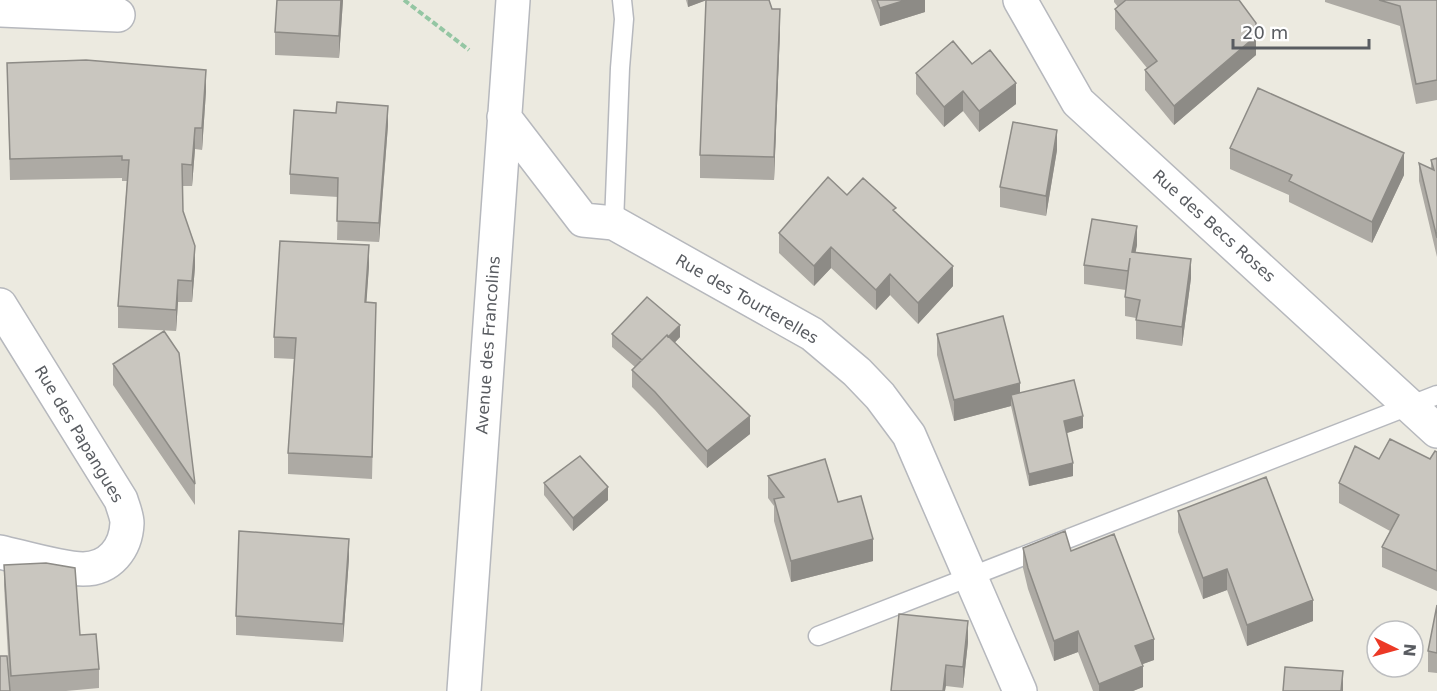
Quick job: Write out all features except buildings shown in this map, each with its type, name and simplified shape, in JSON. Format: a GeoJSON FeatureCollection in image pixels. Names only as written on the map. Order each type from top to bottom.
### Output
{"type":"FeatureCollection","features":[{"type":"Feature","properties":{"kind":"street","name":"Avenue des Francolins"},"geometry":{"type":"LineString","coordinates":[[464,691],[513,0]]}},
{"type":"Feature","properties":{"kind":"street","name":"Rue des Becs Roses"},"geometry":{"type":"LineString","coordinates":[[1020,0],[1078,102],[1424,400],[1437,430]]}},
{"type":"Feature","properties":{"kind":"street"},"geometry":{"type":"LineString","coordinates":[[0,10],[118,15]]}},
{"type":"Feature","properties":{"kind":"street","name":"Rue des Tourterelles"},"geometry":{"type":"LineString","coordinates":[[504,117],[583,220],[614,223],[812,334],[857,372],[880,396],[909,435],[1020,691]]}},
{"type":"Feature","properties":{"kind":"street","name":"Rue des Papangues"},"geometry":{"type":"LineString","coordinates":[[0,305],[121,500],[127,521],[124,544],[115,556],[98,567],[82,569],[0,552]]}},
{"type":"Feature","properties":{"kind":"lane"},"geometry":{"type":"LineString","coordinates":[[614,223],[624,19],[622,0]]}},
{"type":"Feature","properties":{"kind":"lane"},"geometry":{"type":"LineString","coordinates":[[818,636],[1424,400]]}},
{"type":"Feature","properties":{"kind":"path"},"geometry":{"type":"LineString","coordinates":[[404,0],[507,79]]}}]}
